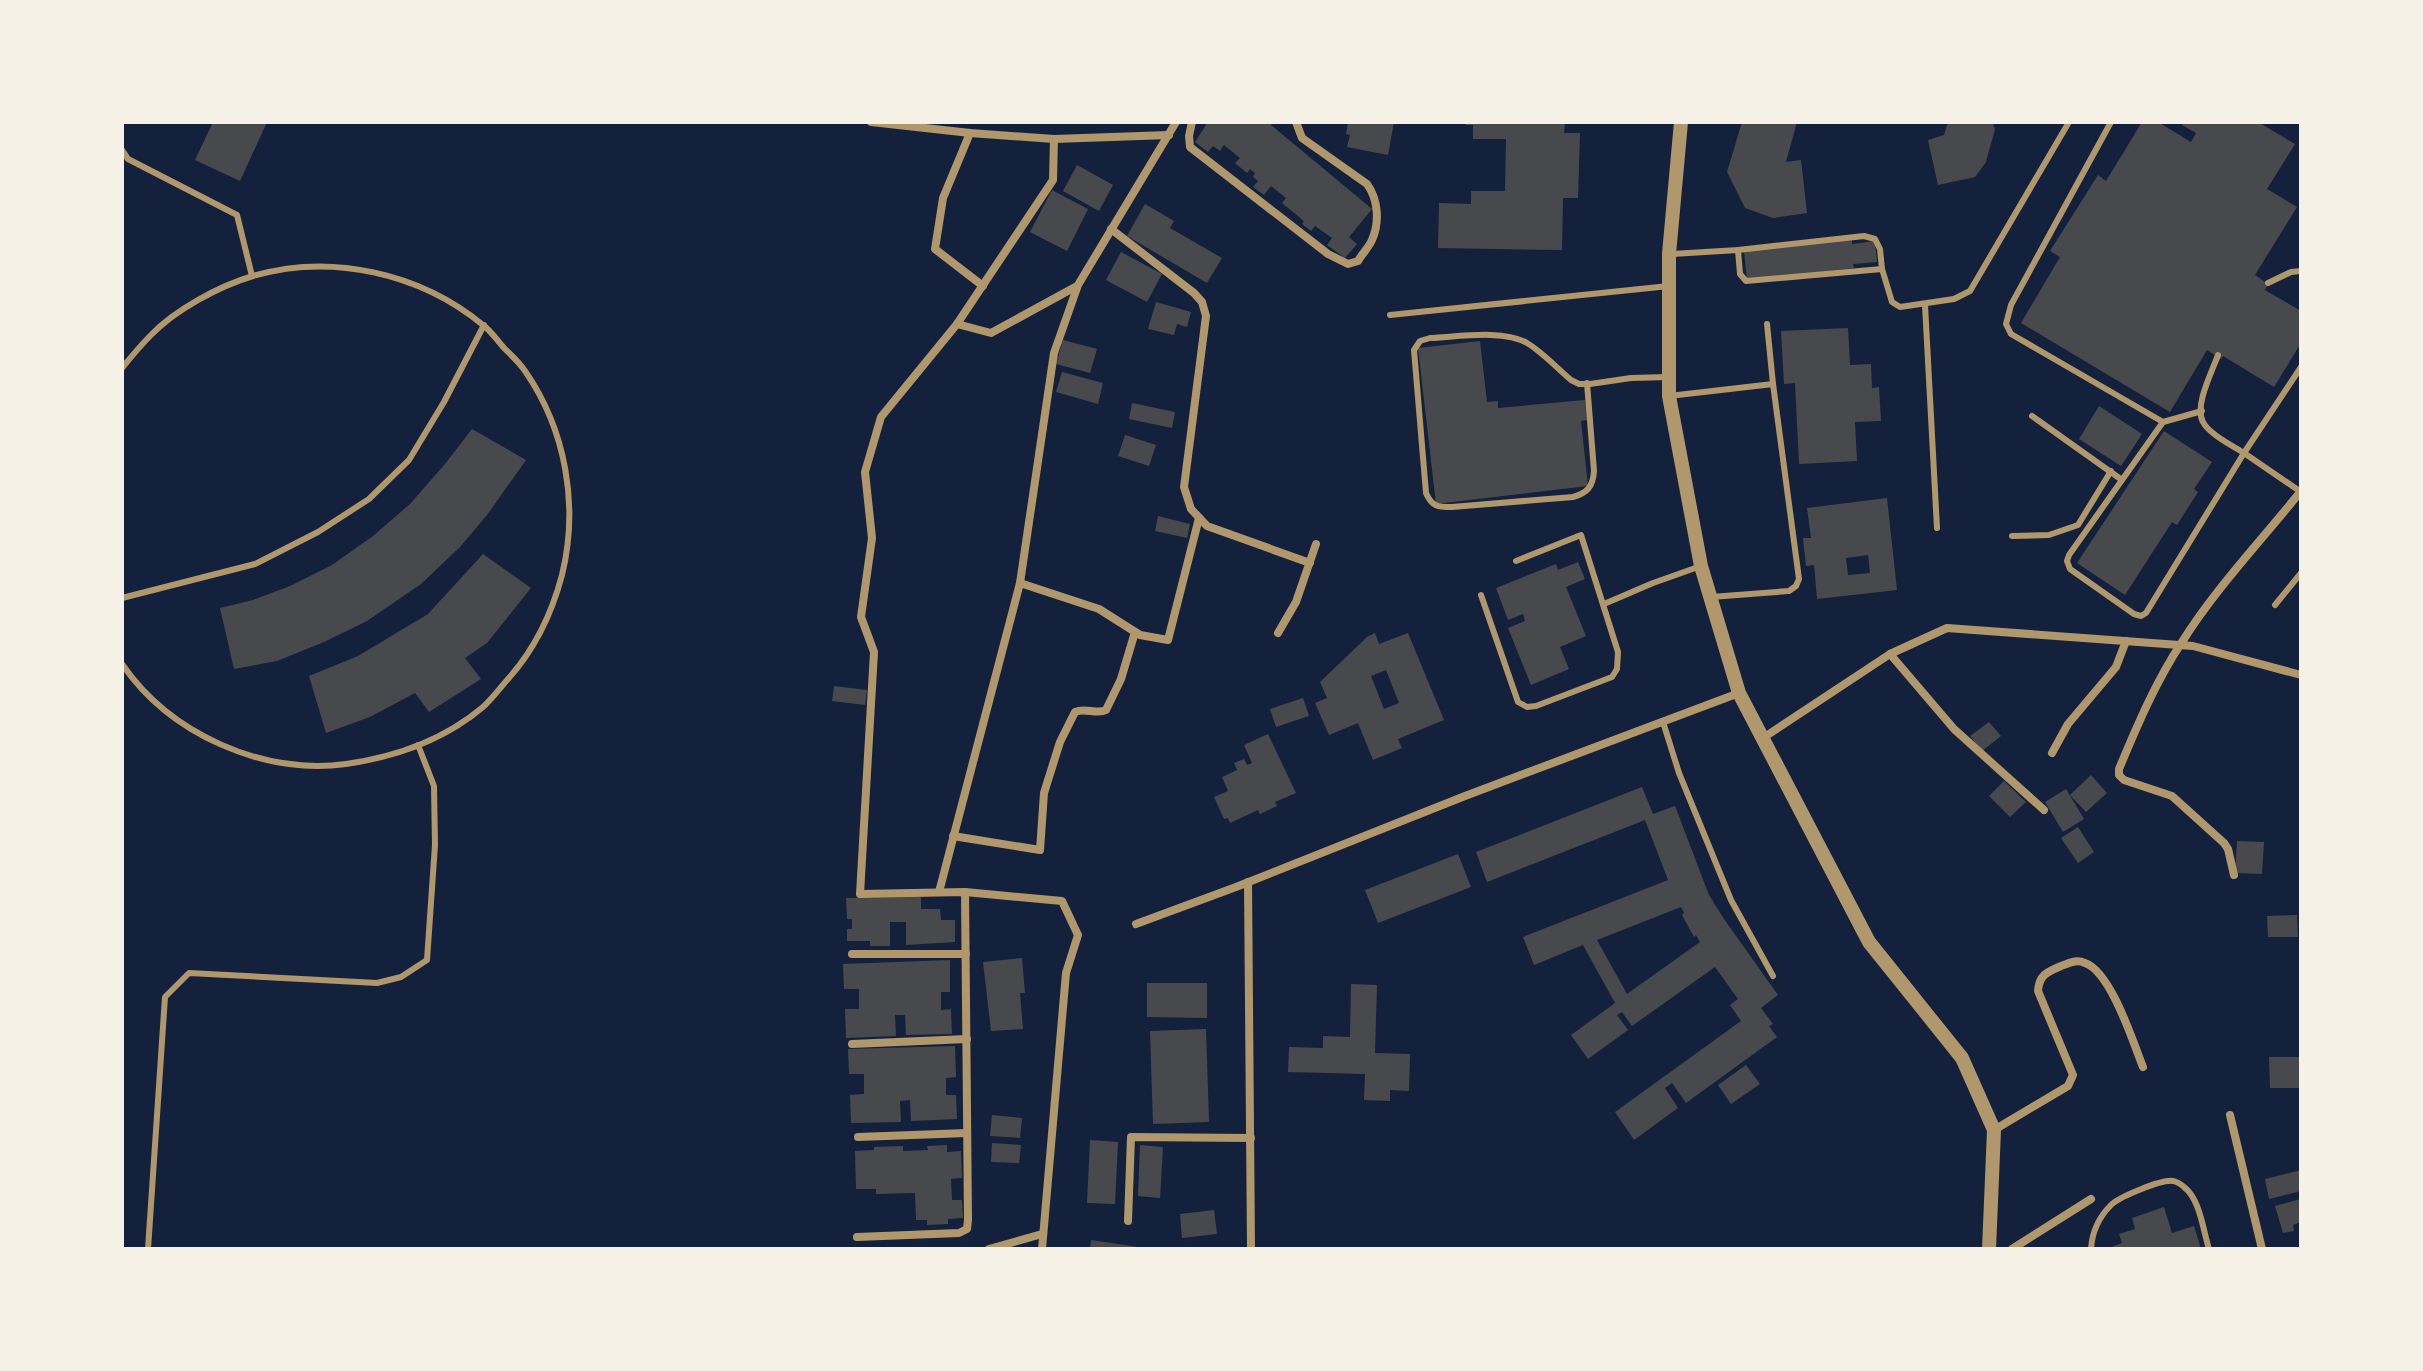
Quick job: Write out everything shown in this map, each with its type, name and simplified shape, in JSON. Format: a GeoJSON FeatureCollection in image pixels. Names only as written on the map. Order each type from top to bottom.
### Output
{"type":"FeatureCollection","features":[{"type":"Feature","properties":{"kind":"street"},"geometry":{"type":"LineString","coordinates":[[871,122],[1054,139],[1169,135]]}},
{"type":"Feature","properties":{"kind":"street"},"geometry":{"type":"LineString","coordinates":[[939,892],[1020,583],[1054,353],[1078,285],[1176,122]]}},
{"type":"Feature","properties":{"kind":"street"},"geometry":{"type":"LineString","coordinates":[[1192,122],[1190,147],[1328,254],[1348,264],[1358,261],[1373,239],[1377,213],[1374,193],[1367,184],[1302,138],[1296,122]]}},
{"type":"Feature","properties":{"kind":"street"},"geometry":{"type":"LineString","coordinates":[[1681,122],[1669,254],[1669,396],[1701,566],[1739,693],[1869,942],[1962,1058],[1994,1130],[1989,1249]]}},
{"type":"Feature","properties":{"kind":"street"},"geometry":{"type":"LineString","coordinates":[[970,133],[943,198],[935,249],[983,286]]}},
{"type":"Feature","properties":{"kind":"street"},"geometry":{"type":"LineString","coordinates":[[1042,1249],[1066,973],[1078,935],[1062,901],[965,892],[860,894],[874,652],[861,617],[872,538],[865,472],[881,417],[957,324],[1053,180],[1054,139]]}},
{"type":"Feature","properties":{"kind":"street"},"geometry":{"type":"LineString","coordinates":[[1111,229],[1202,302],[1206,316],[1184,487],[1191,509],[1207,526],[1310,563]]}},
{"type":"Feature","properties":{"kind":"street"},"geometry":{"type":"LineString","coordinates":[[957,324],[991,333],[1078,285]]}},
{"type":"Feature","properties":{"kind":"street"},"geometry":{"type":"LineString","coordinates":[[2234,875],[2224,843],[2172,796],[2124,780],[2119,775],[2119,769],[2138,724],[2180,645],[2201,614],[2301,492]]}},
{"type":"Feature","properties":{"kind":"street"},"geometry":{"type":"LineString","coordinates":[[1020,583],[1099,609],[1135,632],[1168,640],[1199,518]]}},
{"type":"Feature","properties":{"kind":"street"},"geometry":{"type":"LineString","coordinates":[[1278,633],[1296,602],[1316,544]]}},
{"type":"Feature","properties":{"kind":"street"},"geometry":{"type":"LineString","coordinates":[[1763,738],[1890,654],[1947,628],[2193,646],[2301,675]]}},
{"type":"Feature","properties":{"kind":"street"},"geometry":{"type":"LineString","coordinates":[[953,836],[1040,850],[1044,793],[1060,742],[1075,712],[1106,710],[1121,679],[1135,632]]}},
{"type":"Feature","properties":{"kind":"street"},"geometry":{"type":"LineString","coordinates":[[2052,753],[2068,724],[2116,667],[2126,641]]}},
{"type":"Feature","properties":{"kind":"street"},"geometry":{"type":"LineString","coordinates":[[1890,654],[1954,729],[2044,810]]}},
{"type":"Feature","properties":{"kind":"street"},"geometry":{"type":"LineString","coordinates":[[1136,924],[1739,693]]}},
{"type":"Feature","properties":{"kind":"street"},"geometry":{"type":"LineString","coordinates":[[1248,882],[1251,1249]]}},
{"type":"Feature","properties":{"kind":"street"},"geometry":{"type":"LineString","coordinates":[[857,1237],[959,1233],[967,1229],[965,892]]}},
{"type":"Feature","properties":{"kind":"street"},"geometry":{"type":"LineString","coordinates":[[852,954],[966,954]]}},
{"type":"Feature","properties":{"kind":"street"},"geometry":{"type":"LineString","coordinates":[[1994,1130],[2072,1081],[2073,1075],[2038,991],[2038,982],[2043,974],[2074,961],[2095,968],[2123,1014],[2143,1067]]}},
{"type":"Feature","properties":{"kind":"street"},"geometry":{"type":"LineString","coordinates":[[852,1044],[967,1039]]}},
{"type":"Feature","properties":{"kind":"street"},"geometry":{"type":"LineString","coordinates":[[2230,1115],[2262,1249]]}},
{"type":"Feature","properties":{"kind":"street"},"geometry":{"type":"LineString","coordinates":[[858,1137],[967,1133]]}},
{"type":"Feature","properties":{"kind":"street"},"geometry":{"type":"LineString","coordinates":[[1128,1221],[1131,1137],[1251,1138]]}},
{"type":"Feature","properties":{"kind":"street"},"geometry":{"type":"LineString","coordinates":[[2012,1249],[2091,1199]]}},
{"type":"Feature","properties":{"kind":"street"},"geometry":{"type":"LineString","coordinates":[[989,1249],[1042,1234]]}},
{"type":"Feature","properties":{"kind":"lane"},"geometry":{"type":"LineString","coordinates":[[1669,254],[1864,236],[1875,239],[1880,249],[1882,269],[1892,302],[1900,307],[1954,299],[1970,291],[2069,122]]}},
{"type":"Feature","properties":{"kind":"lane"},"geometry":{"type":"LineString","coordinates":[[2111,122],[2011,305],[2006,324],[2011,334],[2163,422]]}},
{"type":"Feature","properties":{"kind":"lane"},"geometry":{"type":"LineString","coordinates":[[122,150],[128,159],[237,215],[252,276]]}},
{"type":"Feature","properties":{"kind":"lane"},"geometry":{"type":"LineString","coordinates":[[1738,250],[1740,274],[1746,281],[1882,269]]}},
{"type":"Feature","properties":{"kind":"lane"},"geometry":{"type":"LineString","coordinates":[[122,368],[152,333],[196,300],[252,276],[313,266],[374,271],[432,291],[484,325],[525,371],[554,425],[569,485],[569,547],[554,607],[524,661],[483,707],[431,740],[380,759],[326,766],[272,761],[220,745],[173,717],[133,680],[122,664]]}},
{"type":"Feature","properties":{"kind":"lane"},"geometry":{"type":"LineString","coordinates":[[2268,283],[2291,272],[2301,271]]}},
{"type":"Feature","properties":{"kind":"lane"},"geometry":{"type":"LineString","coordinates":[[1390,315],[1669,286]]}},
{"type":"Feature","properties":{"kind":"lane"},"geometry":{"type":"LineString","coordinates":[[1925,305],[1937,528]]}},
{"type":"Feature","properties":{"kind":"lane"},"geometry":{"type":"LineString","coordinates":[[1711,597],[1789,591],[1799,579],[1767,324]]}},
{"type":"Feature","properties":{"kind":"lane"},"geometry":{"type":"LineString","coordinates":[[122,598],[255,564],[318,532],[369,499],[409,460],[444,402],[484,325]]}},
{"type":"Feature","properties":{"kind":"lane"},"geometry":{"type":"LineString","coordinates":[[1587,383],[1594,471],[1594,483],[1588,490],[1573,497],[1452,507],[1437,507],[1430,503],[1426,493],[1414,350],[1420,341],[1496,335],[1514,339],[1527,343],[1579,384],[1587,383],[1631,378],[1669,377]]}},
{"type":"Feature","properties":{"kind":"lane"},"geometry":{"type":"LineString","coordinates":[[2218,355],[2201,403],[2203,422],[2220,438],[2301,492]]}},
{"type":"Feature","properties":{"kind":"lane"},"geometry":{"type":"LineString","coordinates":[[2202,411],[2163,422],[2067,561],[2070,569],[2134,614],[2141,616],[2146,613],[2301,367]]}},
{"type":"Feature","properties":{"kind":"lane"},"geometry":{"type":"LineString","coordinates":[[1669,396],[1773,384]]}},
{"type":"Feature","properties":{"kind":"lane"},"geometry":{"type":"LineString","coordinates":[[2032,416],[2122,480]]}},
{"type":"Feature","properties":{"kind":"lane"},"geometry":{"type":"LineString","coordinates":[[2012,536],[2049,535],[2078,525],[2111,471]]}},
{"type":"Feature","properties":{"kind":"lane"},"geometry":{"type":"LineString","coordinates":[[1481,595],[1518,702],[1527,707],[1536,706],[1612,677],[1617,669],[1618,652],[1581,535],[1516,561]]}},
{"type":"Feature","properties":{"kind":"lane"},"geometry":{"type":"LineString","coordinates":[[1604,604],[1701,566]]}},
{"type":"Feature","properties":{"kind":"lane"},"geometry":{"type":"LineString","coordinates":[[2275,605],[2301,573]]}},
{"type":"Feature","properties":{"kind":"lane"},"geometry":{"type":"LineString","coordinates":[[1663,722],[1679,773],[1731,900],[1773,976]]}},
{"type":"Feature","properties":{"kind":"lane"},"geometry":{"type":"LineString","coordinates":[[148,1249],[165,997],[189,973],[377,983],[401,977],[427,960],[435,845],[434,786],[418,745]]}},
{"type":"Feature","properties":{"kind":"lane"},"geometry":{"type":"LineString","coordinates":[[2091,1249],[2092,1233],[2097,1222],[2114,1201],[2162,1181],[2172,1180],[2182,1184],[2192,1194],[2209,1249]]}},
{"type":"Feature","properties":{"kind":"building"},"geometry":{"type":"Polygon","coordinates":[[[213,122],[267,122],[240,181],[195,160],[213,122]]]}},
{"type":"Feature","properties":{"kind":"building"},"geometry":{"type":"Polygon","coordinates":[[[1208,122],[1273,122],[1271,125],[1372,209],[1349,237],[1357,244],[1345,258],[1327,245],[1332,238],[1315,226],[1311,231],[1302,224],[1304,221],[1282,203],[1286,198],[1271,186],[1264,195],[1253,187],[1258,181],[1253,177],[1255,173],[1250,169],[1247,173],[1235,163],[1240,158],[1224,145],[1220,151],[1213,146],[1208,152],[1195,142],[1208,122]]]}},
{"type":"Feature","properties":{"kind":"building"},"geometry":{"type":"Polygon","coordinates":[[[1348,122],[1394,122],[1388,155],[1347,147],[1350,135],[1346,134],[1348,122]]]}},
{"type":"Feature","properties":{"kind":"building"},"geometry":{"type":"Polygon","coordinates":[[[1466,122],[1565,122],[1564,133],[1580,133],[1578,198],[1563,198],[1562,250],[1438,248],[1439,203],[1471,204],[1471,191],[1505,191],[1506,139],[1473,139],[1473,125],[1466,125],[1466,122]]]}},
{"type":"Feature","properties":{"kind":"building"},"geometry":{"type":"Polygon","coordinates":[[[1742,122],[1797,122],[1786,162],[1801,160],[1807,213],[1773,218],[1745,208],[1727,172],[1742,122]]]}},
{"type":"Feature","properties":{"kind":"building"},"geometry":{"type":"Polygon","coordinates":[[[1948,122],[1996,122],[1986,162],[1975,177],[1938,185],[1928,140],[1944,135],[1948,122]]]}},
{"type":"Feature","properties":{"kind":"building"},"geometry":{"type":"Polygon","coordinates":[[[2142,122],[2158,122],[2191,142],[2196,133],[2182,125],[2184,122],[2258,122],[2295,144],[2267,189],[2297,207],[2255,275],[2268,284],[2265,290],[2301,311],[2301,343],[2274,387],[2223,356],[2221,359],[2207,350],[2170,412],[2021,323],[2060,257],[2050,251],[2098,175],[2106,181],[2142,122]]]}},
{"type":"Feature","properties":{"kind":"building"},"geometry":{"type":"Polygon","coordinates":[[[1077,165],[1113,185],[1099,211],[1063,191],[1077,165]]]}},
{"type":"Feature","properties":{"kind":"building"},"geometry":{"type":"Polygon","coordinates":[[[1052,190],[1088,209],[1067,251],[1030,232],[1052,190]]]}},
{"type":"Feature","properties":{"kind":"building"},"geometry":{"type":"Polygon","coordinates":[[[1145,204],[1174,221],[1170,228],[1222,258],[1207,283],[1127,236],[1145,204]]]}},
{"type":"Feature","properties":{"kind":"building"},"geometry":{"type":"Polygon","coordinates":[[[1852,239],[1852,244],[1875,241],[1877,262],[1853,264],[1854,268],[1747,280],[1744,251],[1852,239]]]}},
{"type":"Feature","properties":{"kind":"building"},"geometry":{"type":"Polygon","coordinates":[[[1121,252],[1162,274],[1147,302],[1106,280],[1121,252]]]}},
{"type":"Feature","properties":{"kind":"building"},"geometry":{"type":"Polygon","coordinates":[[[1156,302],[1191,312],[1187,327],[1177,324],[1174,335],[1148,329],[1156,302]]]}},
{"type":"Feature","properties":{"kind":"building"},"geometry":{"type":"Polygon","coordinates":[[[1848,328],[1850,365],[1871,364],[1872,388],[1879,387],[1881,421],[1855,422],[1857,461],[1799,464],[1795,383],[1784,384],[1781,331],[1848,328]]]}},
{"type":"Feature","properties":{"kind":"building"},"geometry":{"type":"Polygon","coordinates":[[[1063,340],[1097,349],[1090,373],[1056,364],[1063,340]]]}},
{"type":"Feature","properties":{"kind":"building"},"geometry":{"type":"Polygon","coordinates":[[[1480,341],[1487,402],[1498,401],[1498,408],[1585,400],[1587,420],[1581,421],[1588,486],[1436,504],[1418,348],[1480,341]]]}},
{"type":"Feature","properties":{"kind":"building"},"geometry":{"type":"Polygon","coordinates":[[[1062,372],[1103,383],[1098,404],[1056,392],[1062,372]]]}},
{"type":"Feature","properties":{"kind":"building"},"geometry":{"type":"Polygon","coordinates":[[[1132,403],[1175,412],[1172,428],[1129,419],[1132,403]]]}},
{"type":"Feature","properties":{"kind":"building"},"geometry":{"type":"Polygon","coordinates":[[[2099,406],[2142,434],[2121,466],[2079,439],[2099,406]]]}},
{"type":"Feature","properties":{"kind":"building"},"geometry":{"type":"Polygon","coordinates":[[[472,429],[526,460],[460,547],[421,584],[367,621],[277,661],[234,669],[220,608],[290,586],[332,565],[373,536],[410,504],[472,429]]]}},
{"type":"Feature","properties":{"kind":"building"},"geometry":{"type":"Polygon","coordinates":[[[2164,431],[2212,462],[2194,489],[2198,492],[2177,525],[2172,522],[2125,595],[2077,563],[2164,431]]]}},
{"type":"Feature","properties":{"kind":"building"},"geometry":{"type":"Polygon","coordinates":[[[1125,435],[1156,445],[1149,466],[1118,456],[1125,435]]]}},
{"type":"Feature","properties":{"kind":"building"},"geometry":{"type":"Polygon","coordinates":[[[1887,498],[1897,590],[1817,599],[1814,565],[1806,566],[1803,538],[1811,538],[1807,508],[1887,498]],[[1868,555],[1846,558],[1848,575],[1870,573],[1868,555]]]}},
{"type":"Feature","properties":{"kind":"building"},"geometry":{"type":"Polygon","coordinates":[[[1158,516],[1190,524],[1187,538],[1155,531],[1158,516]]]}},
{"type":"Feature","properties":{"kind":"building"},"geometry":{"type":"Polygon","coordinates":[[[483,554],[531,588],[487,643],[465,658],[481,679],[429,712],[415,693],[370,717],[326,733],[309,676],[358,656],[428,614],[483,554]]]}},
{"type":"Feature","properties":{"kind":"building"},"geometry":{"type":"Polygon","coordinates":[[[1578,562],[1585,579],[1566,587],[1586,636],[1560,647],[1569,669],[1531,685],[1508,628],[1525,621],[1523,614],[1508,620],[1496,588],[1556,564],[1558,570],[1578,562]]]}},
{"type":"Feature","properties":{"kind":"building"},"geometry":{"type":"Polygon","coordinates":[[[1375,633],[1379,644],[1408,633],[1444,720],[1398,739],[1402,748],[1373,760],[1358,723],[1329,735],[1315,703],[1327,698],[1320,682],[1375,633]],[[1386,670],[1371,676],[1384,709],[1399,703],[1386,670]]]}},
{"type":"Feature","properties":{"kind":"building"},"geometry":{"type":"Polygon","coordinates":[[[834,686],[867,690],[865,705],[832,701],[834,686]]]}},
{"type":"Feature","properties":{"kind":"building"},"geometry":{"type":"Polygon","coordinates":[[[1303,698],[1309,716],[1276,727],[1270,709],[1303,698]]]}},
{"type":"Feature","properties":{"kind":"building"},"geometry":{"type":"Polygon","coordinates":[[[1989,722],[2001,736],[1982,751],[1970,736],[1989,722]]]}},
{"type":"Feature","properties":{"kind":"building"},"geometry":{"type":"Polygon","coordinates":[[[1268,734],[1296,793],[1275,802],[1277,806],[1260,814],[1258,810],[1230,823],[1228,818],[1224,819],[1214,797],[1228,791],[1222,777],[1237,770],[1234,763],[1244,759],[1247,765],[1252,763],[1244,745],[1268,734]]]}},
{"type":"Feature","properties":{"kind":"building"},"geometry":{"type":"Polygon","coordinates":[[[2091,775],[2107,793],[2086,812],[2070,795],[2091,775]]]}},
{"type":"Feature","properties":{"kind":"building"},"geometry":{"type":"Polygon","coordinates":[[[2004,781],[2026,802],[2010,817],[1989,796],[2004,781]]]}},
{"type":"Feature","properties":{"kind":"building"},"geometry":{"type":"Polygon","coordinates":[[[1642,787],[1653,814],[1675,806],[1709,895],[1778,995],[1761,1008],[1773,1024],[1769,1026],[1777,1037],[1686,1103],[1672,1083],[1665,1088],[1678,1108],[1634,1140],[1615,1112],[1741,1021],[1730,1005],[1738,999],[1715,967],[1632,1026],[1622,1012],[1617,1015],[1628,1030],[1588,1059],[1571,1035],[1615,1003],[1583,945],[1534,965],[1523,937],[1668,880],[1645,820],[1487,882],[1476,852],[1642,787]],[[1681,907],[1597,940],[1627,994],[1700,942],[1696,935],[1694,937],[1682,915],[1681,907]]]}},
{"type":"Feature","properties":{"kind":"building"},"geometry":{"type":"Polygon","coordinates":[[[2066,789],[2084,819],[2063,832],[2045,802],[2066,789]]]}},
{"type":"Feature","properties":{"kind":"building"},"geometry":{"type":"Polygon","coordinates":[[[2078,827],[2094,852],[2078,863],[2061,838],[2078,827]]]}},
{"type":"Feature","properties":{"kind":"building"},"geometry":{"type":"Polygon","coordinates":[[[2237,841],[2264,842],[2262,874],[2235,873],[2237,841]]]}},
{"type":"Feature","properties":{"kind":"building"},"geometry":{"type":"Polygon","coordinates":[[[1458,854],[1471,887],[1378,923],[1365,890],[1458,854]]]}},
{"type":"Feature","properties":{"kind":"building"},"geometry":{"type":"Polygon","coordinates":[[[921,897],[921,909],[940,909],[941,920],[955,920],[955,942],[906,945],[906,922],[890,922],[890,946],[870,946],[870,941],[847,941],[847,929],[852,929],[852,919],[847,919],[846,898],[921,897]]]}},
{"type":"Feature","properties":{"kind":"building"},"geometry":{"type":"Polygon","coordinates":[[[2297,915],[2298,937],[2268,937],[2267,916],[2297,915]]]}},
{"type":"Feature","properties":{"kind":"building"},"geometry":{"type":"Polygon","coordinates":[[[1022,958],[1025,993],[1020,993],[1023,1029],[991,1031],[983,962],[1022,958]]]}},
{"type":"Feature","properties":{"kind":"building"},"geometry":{"type":"Polygon","coordinates":[[[950,960],[950,992],[941,992],[941,1010],[951,1009],[952,1034],[906,1035],[905,1015],[895,1015],[896,1036],[846,1038],[845,1009],[859,1009],[859,989],[844,989],[843,964],[950,960]]]}},
{"type":"Feature","properties":{"kind":"building"},"geometry":{"type":"Polygon","coordinates":[[[1147,983],[1207,983],[1207,1018],[1147,1017],[1147,983]]]}},
{"type":"Feature","properties":{"kind":"building"},"geometry":{"type":"Polygon","coordinates":[[[1351,984],[1377,985],[1375,1053],[1410,1054],[1409,1091],[1390,1090],[1390,1101],[1364,1100],[1365,1074],[1288,1072],[1289,1047],[1323,1048],[1323,1036],[1350,1037],[1351,984]]]}},
{"type":"Feature","properties":{"kind":"building"},"geometry":{"type":"Polygon","coordinates":[[[1206,1029],[1209,1122],[1153,1124],[1150,1031],[1206,1029]]]}},
{"type":"Feature","properties":{"kind":"building"},"geometry":{"type":"Polygon","coordinates":[[[955,1046],[956,1077],[946,1078],[946,1095],[956,1095],[957,1119],[911,1121],[910,1100],[900,1101],[901,1122],[851,1123],[850,1095],[864,1094],[864,1074],[849,1074],[848,1049],[955,1046]]]}},
{"type":"Feature","properties":{"kind":"building"},"geometry":{"type":"Polygon","coordinates":[[[2269,1057],[2301,1057],[2301,1088],[2270,1088],[2269,1057]]]}},
{"type":"Feature","properties":{"kind":"building"},"geometry":{"type":"Polygon","coordinates":[[[1746,1065],[1760,1084],[1731,1104],[1718,1085],[1746,1065]]]}},
{"type":"Feature","properties":{"kind":"building"},"geometry":{"type":"Polygon","coordinates":[[[992,1115],[1022,1118],[1020,1138],[990,1136],[992,1115]]]}},
{"type":"Feature","properties":{"kind":"building"},"geometry":{"type":"Polygon","coordinates":[[[1090,1140],[1118,1142],[1115,1204],[1087,1203],[1090,1140]]]}},
{"type":"Feature","properties":{"kind":"building"},"geometry":{"type":"Polygon","coordinates":[[[992,1143],[1021,1145],[1019,1163],[991,1162],[992,1143]]]}},
{"type":"Feature","properties":{"kind":"building"},"geometry":{"type":"Polygon","coordinates":[[[947,1145],[947,1152],[961,1151],[962,1178],[951,1179],[952,1200],[962,1200],[963,1218],[948,1219],[948,1224],[927,1225],[927,1220],[916,1220],[915,1193],[876,1194],[876,1189],[856,1189],[855,1151],[903,1146],[903,1151],[928,1150],[927,1146],[947,1145]]]}},
{"type":"Feature","properties":{"kind":"building"},"geometry":{"type":"Polygon","coordinates":[[[1140,1145],[1163,1147],[1160,1198],[1138,1196],[1140,1145]]]}},
{"type":"Feature","properties":{"kind":"building"},"geometry":{"type":"Polygon","coordinates":[[[2301,1170],[2301,1191],[2269,1199],[2265,1179],[2301,1170]]]}},
{"type":"Feature","properties":{"kind":"building"},"geometry":{"type":"Polygon","coordinates":[[[2301,1199],[2301,1222],[2293,1225],[2294,1231],[2283,1233],[2275,1206],[2301,1199]]]}},
{"type":"Feature","properties":{"kind":"building"},"geometry":{"type":"Polygon","coordinates":[[[2164,1207],[2172,1233],[2194,1226],[2201,1249],[2106,1249],[2122,1243],[2119,1234],[2135,1229],[2132,1218],[2164,1207]]]}},
{"type":"Feature","properties":{"kind":"building"},"geometry":{"type":"Polygon","coordinates":[[[1214,1210],[1217,1234],[1182,1238],[1180,1214],[1214,1210]]]}},
{"type":"Feature","properties":{"kind":"building"},"geometry":{"type":"Polygon","coordinates":[[[1091,1240],[1138,1247],[1090,1249],[1091,1240]]]}}]}
